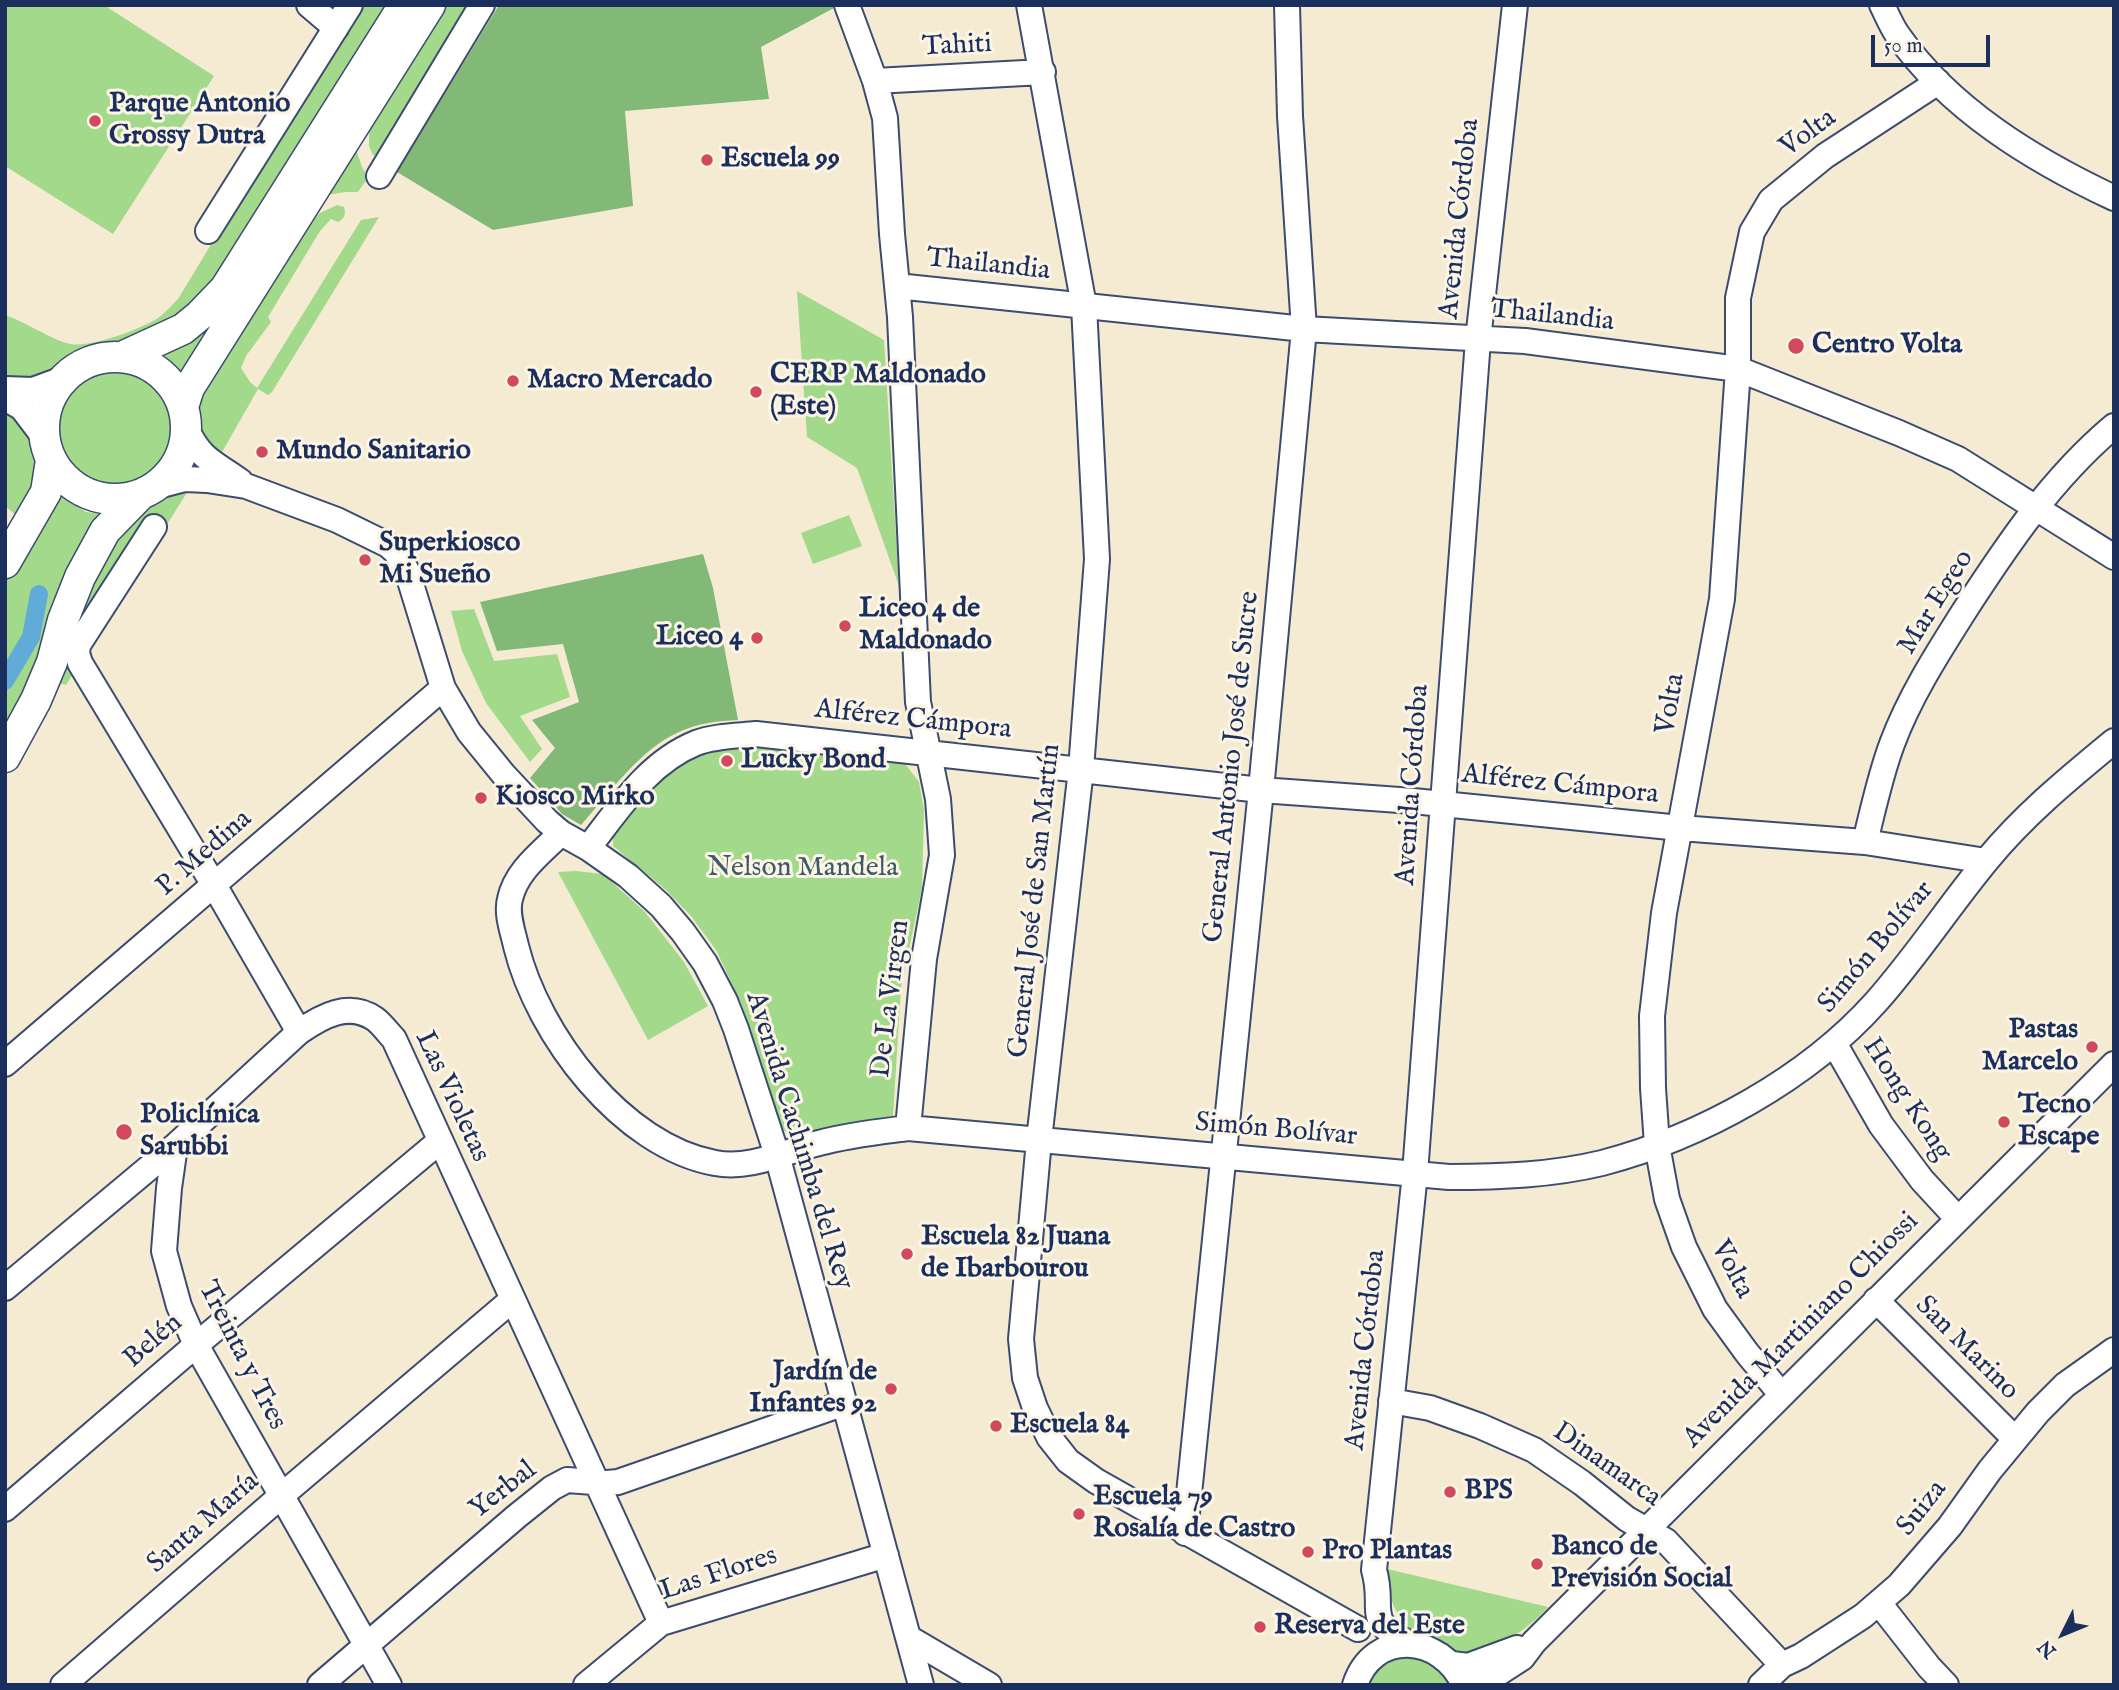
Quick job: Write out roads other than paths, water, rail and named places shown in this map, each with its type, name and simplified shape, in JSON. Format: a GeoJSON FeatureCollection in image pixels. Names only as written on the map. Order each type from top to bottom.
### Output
{"type":"FeatureCollection","features":[{"type":"Feature","properties":{"kind":"main road"},"geometry":{"type":"LineString","coordinates":[[122,357],[183,329],[225,289],[404,5]]}},
{"type":"Feature","properties":{"kind":"main road"},"geometry":{"type":"LineString","coordinates":[[5,757],[37,700],[80,577],[105,531],[173,471],[183,452],[189,388],[430,5]]}},
{"type":"Feature","properties":{"kind":"main road"},"geometry":{"type":"LineString","coordinates":[[5,563],[46,492],[48,449],[45,416],[51,396],[63,379],[80,365],[100,358],[122,357],[142,362],[160,372],[174,388],[185,419]]}},
{"type":"Feature","properties":{"kind":"main road"},"geometry":{"type":"LineString","coordinates":[[48,449],[63,477],[79,490],[99,498],[119,500],[149,491]]}},
{"type":"Feature","properties":{"kind":"street"},"geometry":{"type":"LineString","coordinates":[[309,5],[336,28]]}},
{"type":"Feature","properties":{"kind":"street"},"geometry":{"type":"LineString","coordinates":[[208,231],[350,5]]}},
{"type":"Feature","properties":{"kind":"street"},"geometry":{"type":"LineString","coordinates":[[379,176],[482,5]]}},
{"type":"Feature","properties":{"kind":"street","name":"De La Virgen"},"geometry":{"type":"LineString","coordinates":[[847,5],[876,81],[885,118],[897,286],[918,702],[938,799],[942,855],[924,959],[908,1128]]}},
{"type":"Feature","properties":{"kind":"street","name":"General José de San Martín"},"geometry":{"type":"LineString","coordinates":[[1029,5],[1084,306],[1097,559],[1081,769],[1039,1140],[1021,1339],[1025,1378],[1049,1437],[1068,1461],[1096,1481],[1358,1629]]}},
{"type":"Feature","properties":{"kind":"street","name":"General Antonio José de Sucre"},"geometry":{"type":"LineString","coordinates":[[1185,1532],[1261,790],[1304,329],[1290,116],[1287,5]]}},
{"type":"Feature","properties":{"kind":"street","name":"Avenida Córdoba"},"geometry":{"type":"LineString","coordinates":[[1356,1681],[1358,1629],[1374,1570],[1415,1173],[1478,340],[1516,5]]}},
{"type":"Feature","properties":{"kind":"street"},"geometry":{"type":"LineString","coordinates":[[1882,5],[1897,33],[1938,82],[1982,122],[2057,169],[2109,187]]}},
{"type":"Feature","properties":{"kind":"street","name":"Tahiti"},"geometry":{"type":"LineString","coordinates":[[876,81],[1042,72]]}},
{"type":"Feature","properties":{"kind":"street","name":"Volta"},"geometry":{"type":"LineString","coordinates":[[1781,1394],[1715,1308],[1684,1247],[1667,1199],[1657,1145],[1652,1016],[1664,913],[1721,600],[1738,369],[1738,298],[1752,232],[1771,200],[1825,156],[1938,82]]}},
{"type":"Feature","properties":{"kind":"street","name":"Thailandia"},"geometry":{"type":"LineString","coordinates":[[897,286],[1304,329],[1525,341],[1738,369],[1958,459],[2114,557]]}},
{"type":"Feature","properties":{"kind":"street"},"geometry":{"type":"LineString","coordinates":[[5,389],[33,390],[63,379]]}},
{"type":"Feature","properties":{"kind":"street"},"geometry":{"type":"LineString","coordinates":[[5,398],[22,408],[48,449]]}},
{"type":"Feature","properties":{"kind":"street","name":"Avenida Cachimba del Rey"},"geometry":{"type":"LineString","coordinates":[[185,419],[196,449],[210,462],[246,485],[337,520],[380,540],[396,552],[407,571],[443,688],[469,732],[504,775],[561,834],[628,876],[661,906],[705,963],[736,1029],[777,1155],[909,1638],[924,1684]]}},
{"type":"Feature","properties":{"kind":"street","name":"Mar Egeo"},"geometry":{"type":"LineString","coordinates":[[1865,842],[1892,744],[1949,635],[2035,507],[2072,466],[2114,426]]}},
{"type":"Feature","properties":{"kind":"street","name":"Avenida Cachimba del Rey"},"geometry":{"type":"LineString","coordinates":[[149,491],[185,480],[246,485]]}},
{"type":"Feature","properties":{"kind":"street"},"geometry":{"type":"LineString","coordinates":[[5,1288],[175,1146],[299,1032],[80,663],[77,653],[78,645],[154,527]]}},
{"type":"Feature","properties":{"kind":"street","name":"P. Medina"},"geometry":{"type":"LineString","coordinates":[[5,1065],[443,688]]}},
{"type":"Feature","properties":{"kind":"street","name":"Alférez Cámpora"},"geometry":{"type":"LineString","coordinates":[[587,848],[625,799],[653,770],[674,754],[698,743],[756,734],[1261,790],[1865,842],[1986,861]]}},
{"type":"Feature","properties":{"kind":"street","name":"Simón Bolívar"},"geometry":{"type":"LineString","coordinates":[[561,834],[519,876],[509,901],[513,931],[526,980],[555,1035],[576,1065],[610,1104],[636,1128],[667,1147],[693,1158],[719,1164],[750,1163],[860,1133],[908,1128],[1415,1173],[1474,1177],[1527,1174],[1600,1163],[1657,1145],[1716,1119],[1771,1089],[1834,1043],[1875,1003],[1986,861],[2034,807],[2114,741]]}},
{"type":"Feature","properties":{"kind":"street","name":"Las Violetas"},"geometry":{"type":"LineString","coordinates":[[299,1032],[315,1021],[347,1010],[359,1010],[376,1020],[394,1039],[661,1623]]}},
{"type":"Feature","properties":{"kind":"street","name":"Hong Kong"},"geometry":{"type":"LineString","coordinates":[[1834,1043],[1881,1125],[1922,1181],[1958,1219]]}},
{"type":"Feature","properties":{"kind":"street","name":"Avenida Martiniano Chiossi"},"geometry":{"type":"LineString","coordinates":[[1480,1685],[1522,1658],[1534,1642],[1645,1530],[2114,1064]]}},
{"type":"Feature","properties":{"kind":"street","name":"Belén"},"geometry":{"type":"LineString","coordinates":[[5,1509],[440,1141]]}},
{"type":"Feature","properties":{"kind":"street","name":"Treinta y Tres"},"geometry":{"type":"LineString","coordinates":[[175,1146],[164,1251],[179,1306],[196,1345],[389,1685]]}},
{"type":"Feature","properties":{"kind":"street","name":"Santa María"},"geometry":{"type":"LineString","coordinates":[[63,1685],[512,1300]]}},
{"type":"Feature","properties":{"kind":"street","name":"San Marino"},"geometry":{"type":"LineString","coordinates":[[1876,1300],[2015,1439]]}},
{"type":"Feature","properties":{"kind":"street","name":"Suiza"},"geometry":{"type":"LineString","coordinates":[[1761,1685],[1782,1665],[1801,1656],[1863,1616],[1899,1585],[1950,1526],[2015,1439],[2065,1385],[2114,1350]]}},
{"type":"Feature","properties":{"kind":"street","name":"Dinamarca"},"geometry":{"type":"LineString","coordinates":[[1391,1401],[1430,1408],[1534,1450],[1627,1519],[1666,1541],[1782,1665]]}},
{"type":"Feature","properties":{"kind":"street","name":"Yerbal"},"geometry":{"type":"LineString","coordinates":[[320,1685],[552,1488],[567,1480],[618,1482],[845,1403]]}},
{"type":"Feature","properties":{"kind":"street","name":"Las Flores"},"geometry":{"type":"LineString","coordinates":[[586,1685],[661,1623],[886,1555]]}},
{"type":"Feature","properties":{"kind":"street","name":"Avenida Córdoba"},"geometry":{"type":"LineString","coordinates":[[1374,1570],[1377,1579],[1376,1608],[1381,1622],[1392,1634],[1412,1644],[1434,1650],[1458,1674]]}},
{"type":"Feature","properties":{"kind":"street"},"geometry":{"type":"LineString","coordinates":[[1879,1603],[1946,1685]]}},
{"type":"Feature","properties":{"kind":"street"},"geometry":{"type":"LineString","coordinates":[[909,1638],[989,1685]]}},
{"type":"Feature","properties":{"kind":"street","name":"Avenida Martiniano Chiossi"},"geometry":{"type":"LineString","coordinates":[[1458,1674],[1468,1666],[1534,1642]]}},
{"type":"Feature","properties":{"kind":"street"},"geometry":{"type":"LineString","coordinates":[[1356,1681],[1363,1668],[1380,1653],[1390,1648],[1412,1644]]}},
{"type":"Feature","properties":{"kind":"street"},"geometry":{"type":"LineString","coordinates":[[924,1684],[964,1671]]}},
{"type":"Feature","properties":{"kind":"waterway"},"geometry":{"type":"LineString","coordinates":[[5,681],[31,637],[39,594]]}},
{"type":"Feature","properties":{"kind":"place","name":"Parque Antonio Grossy Dutra"},"geometry":{"type":"Point","coordinates":[95,121]}},
{"type":"Feature","properties":{"kind":"place","name":"Escuela 99"},"geometry":{"type":"Point","coordinates":[707,160]}},
{"type":"Feature","properties":{"kind":"place","name":"Centro Volta"},"geometry":{"type":"Point","coordinates":[1796,346]}},
{"type":"Feature","properties":{"kind":"place","name":"Macro Mercado"},"geometry":{"type":"Point","coordinates":[513,381]}},
{"type":"Feature","properties":{"kind":"place","name":"CERP Maldonado (Este)"},"geometry":{"type":"Point","coordinates":[756,392]}},
{"type":"Feature","properties":{"kind":"place","name":"Mundo Sanitario"},"geometry":{"type":"Point","coordinates":[262,452]}},
{"type":"Feature","properties":{"kind":"place","name":"Superkiosco Mi Sueño"},"geometry":{"type":"Point","coordinates":[365,560]}},
{"type":"Feature","properties":{"kind":"place","name":"Liceo 4 de Maldonado"},"geometry":{"type":"Point","coordinates":[845,626]}},
{"type":"Feature","properties":{"kind":"place","name":"Liceo 4"},"geometry":{"type":"Point","coordinates":[757,638]}},
{"type":"Feature","properties":{"kind":"place","name":"Lucky Bond"},"geometry":{"type":"Point","coordinates":[727,761]}},
{"type":"Feature","properties":{"kind":"place","name":"Kiosco Mirko"},"geometry":{"type":"Point","coordinates":[481,798]}},
{"type":"Feature","properties":{"kind":"place","name":"Pastas Marcelo"},"geometry":{"type":"Point","coordinates":[2092,1047]}},
{"type":"Feature","properties":{"kind":"place","name":"Tecno Escape"},"geometry":{"type":"Point","coordinates":[2004,1122]}},
{"type":"Feature","properties":{"kind":"place","name":"Policlínica Sarubbi"},"geometry":{"type":"Point","coordinates":[124,1132]}},
{"type":"Feature","properties":{"kind":"place","name":"Escuela 82 Juana de Ibarbourou"},"geometry":{"type":"Point","coordinates":[907,1254]}},
{"type":"Feature","properties":{"kind":"place","name":"Jardín de Infantes 92"},"geometry":{"type":"Point","coordinates":[891,1389]}},
{"type":"Feature","properties":{"kind":"place","name":"Escuela 84"},"geometry":{"type":"Point","coordinates":[996,1426]}},
{"type":"Feature","properties":{"kind":"place","name":"BPS"},"geometry":{"type":"Point","coordinates":[1450,1492]}},
{"type":"Feature","properties":{"kind":"place","name":"Escuela 79 Rosalía de Castro"},"geometry":{"type":"Point","coordinates":[1079,1514]}},
{"type":"Feature","properties":{"kind":"place","name":"Pro Plantas"},"geometry":{"type":"Point","coordinates":[1308,1552]}},
{"type":"Feature","properties":{"kind":"place","name":"Banco de Previsión Social"},"geometry":{"type":"Point","coordinates":[1537,1564]}},
{"type":"Feature","properties":{"kind":"place","name":"Reserva del Este"},"geometry":{"type":"Point","coordinates":[1260,1627]}},
{"type":"Feature","properties":{"kind":"park label","name":"Nelson Mandela"},"geometry":{"type":"Point","coordinates":[803,869]}}]}
